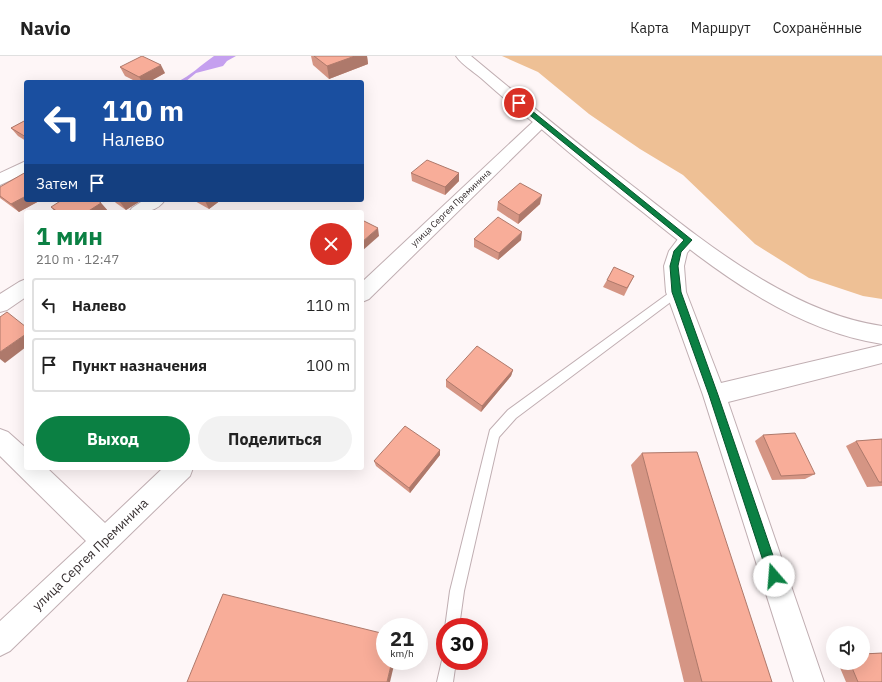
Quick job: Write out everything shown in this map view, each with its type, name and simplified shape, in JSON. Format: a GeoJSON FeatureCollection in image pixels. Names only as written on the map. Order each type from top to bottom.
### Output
{"type":"FeatureCollection","features":[{"type":"Feature","properties":{"kind":"street"},"geometry":{"type":"LineString","coordinates":[[462,56],[541,122],[688,240],[746,280],[787,303],[835,324],[882,335]]}},
{"type":"Feature","properties":{"kind":"street","name":"улица Сергея Преминина"},"geometry":{"type":"LineString","coordinates":[[364,292],[541,122]]}},
{"type":"Feature","properties":{"kind":"street"},"geometry":{"type":"LineString","coordinates":[[0,180],[24,167]]}},
{"type":"Feature","properties":{"kind":"street"},"geometry":{"type":"LineString","coordinates":[[141,210],[153,202]]}},
{"type":"Feature","properties":{"kind":"street"},"geometry":{"type":"LineString","coordinates":[[688,240],[678,251],[674,266],[676,292],[714,395],[809,682]]}},
{"type":"Feature","properties":{"kind":"street"},"geometry":{"type":"LineString","coordinates":[[0,304],[24,288]]}},
{"type":"Feature","properties":{"kind":"street"},"geometry":{"type":"LineString","coordinates":[[714,395],[882,354]]}},
{"type":"Feature","properties":{"kind":"street"},"geometry":{"type":"LineString","coordinates":[[0,440],[24,463]]}},
{"type":"Feature","properties":{"kind":"street"},"geometry":{"type":"LineString","coordinates":[[31,470],[105,541]]}},
{"type":"Feature","properties":{"kind":"street","name":"улица Сергея Преминина"},"geometry":{"type":"LineString","coordinates":[[0,641],[179,470]]}},
{"type":"Feature","properties":{"kind":"lane"},"geometry":{"type":"LineString","coordinates":[[453,618],[457,591],[494,434],[512,414],[676,292]]}},
{"type":"Feature","properties":{"kind":"lane"},"geometry":{"type":"LineString","coordinates":[[445,682],[447,670]]}},
{"type":"Feature","properties":{"kind":"shaded area"},"geometry":{"type":"Polygon","coordinates":[[[214,56],[236,56],[227,61],[223,66],[196,73],[187,80],[182,80],[214,56]]]}},
{"type":"Feature","properties":{"kind":"shaded area"},"geometry":{"type":"Polygon","coordinates":[[[502,56],[882,56],[882,299],[863,296],[809,278],[755,244],[683,175],[640,149],[589,114],[538,72],[502,56]]]}},
{"type":"Feature","properties":{"kind":"building"},"geometry":{"type":"Polygon","coordinates":[[[142,56],[161,65],[139,77],[120,67],[142,56]]]}},
{"type":"Feature","properties":{"kind":"building"},"geometry":{"type":"Polygon","coordinates":[[[314,56],[355,56],[327,66],[314,56]]]}},
{"type":"Feature","properties":{"kind":"building"},"geometry":{"type":"Polygon","coordinates":[[[24,121],[24,136],[11,128],[24,121]]]}},
{"type":"Feature","properties":{"kind":"building"},"geometry":{"type":"Polygon","coordinates":[[[427,160],[459,173],[445,187],[411,173],[427,160]]]}},
{"type":"Feature","properties":{"kind":"building"},"geometry":{"type":"Polygon","coordinates":[[[24,173],[24,197],[11,204],[0,196],[0,187],[24,173]]]}},
{"type":"Feature","properties":{"kind":"building"},"geometry":{"type":"Polygon","coordinates":[[[520,183],[542,195],[519,215],[498,202],[520,183]]]}},
{"type":"Feature","properties":{"kind":"building"},"geometry":{"type":"Polygon","coordinates":[[[59,202],[101,203],[90,210],[55,210],[51,207],[59,202]]]}},
{"type":"Feature","properties":{"kind":"building"},"geometry":{"type":"Polygon","coordinates":[[[498,217],[522,232],[499,253],[474,239],[498,217]]]}},
{"type":"Feature","properties":{"kind":"building"},"geometry":{"type":"Polygon","coordinates":[[[364,221],[378,228],[364,240],[364,221]]]}},
{"type":"Feature","properties":{"kind":"building"},"geometry":{"type":"Polygon","coordinates":[[[614,267],[634,276],[627,288],[607,280],[614,267]]]}},
{"type":"Feature","properties":{"kind":"building"},"geometry":{"type":"Polygon","coordinates":[[[7,312],[24,325],[24,335],[0,352],[0,317],[7,312]]]}},
{"type":"Feature","properties":{"kind":"building"},"geometry":{"type":"Polygon","coordinates":[[[477,346],[513,370],[482,406],[446,380],[477,346]]]}},
{"type":"Feature","properties":{"kind":"building"},"geometry":{"type":"Polygon","coordinates":[[[405,426],[440,450],[409,488],[374,461],[405,426]]]}},
{"type":"Feature","properties":{"kind":"building"},"geometry":{"type":"Polygon","coordinates":[[[795,433],[815,474],[781,476],[763,435],[795,433]]]}},
{"type":"Feature","properties":{"kind":"building"},"geometry":{"type":"Polygon","coordinates":[[[882,439],[882,482],[879,482],[856,441],[882,439]]]}},
{"type":"Feature","properties":{"kind":"building"},"geometry":{"type":"Polygon","coordinates":[[[697,452],[772,682],[702,682],[642,453],[697,452]]]}},
{"type":"Feature","properties":{"kind":"building"},"geometry":{"type":"Polygon","coordinates":[[[223,594],[376,632],[376,670],[390,670],[387,682],[187,682],[223,594]]]}},
{"type":"Feature","properties":{"kind":"building"},"geometry":{"type":"Polygon","coordinates":[[[882,653],[882,682],[858,682],[853,670],[870,670],[870,654],[882,653]]]}},
{"type":"Feature","properties":{"kind":"route"},"geometry":{"type":"LineString","coordinates":[[519,103],[688,240],[678,251],[674,266],[676,292],[714,395],[774,576]]}}]}
